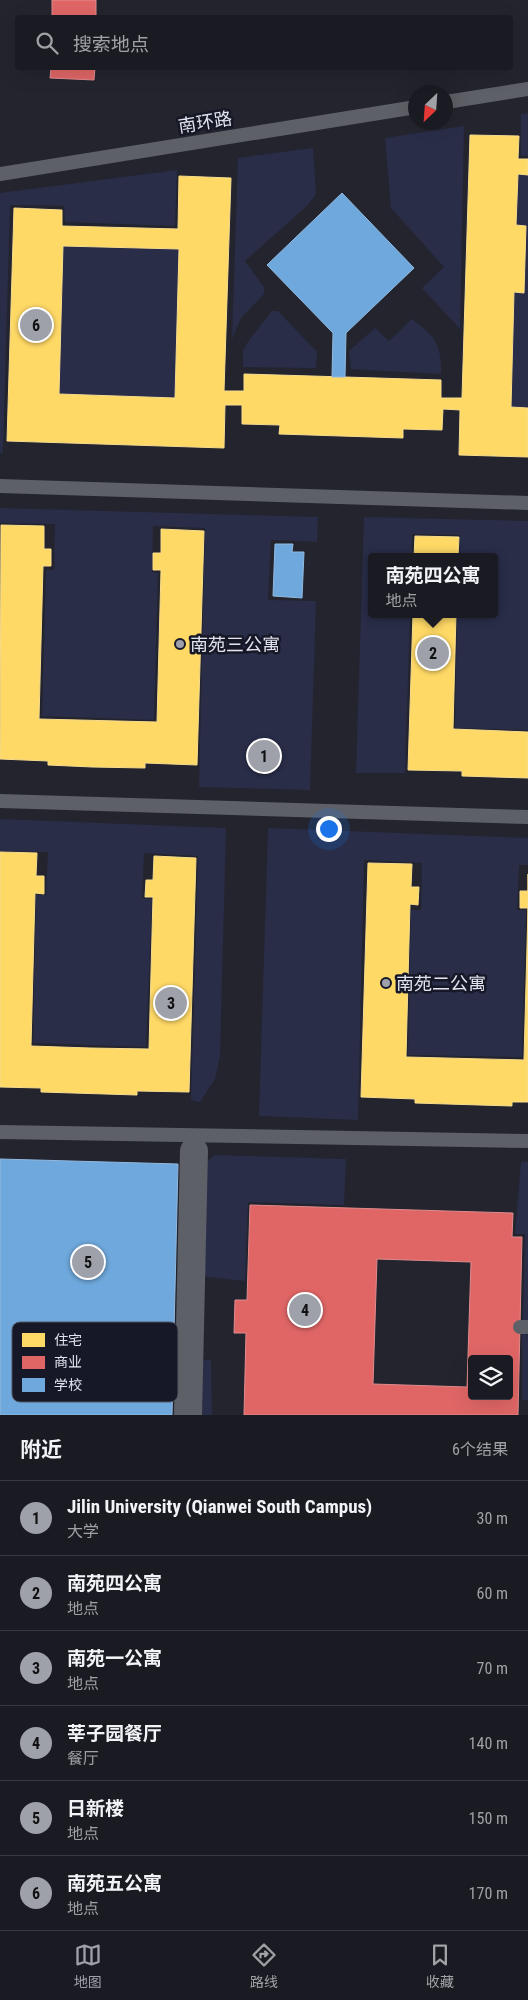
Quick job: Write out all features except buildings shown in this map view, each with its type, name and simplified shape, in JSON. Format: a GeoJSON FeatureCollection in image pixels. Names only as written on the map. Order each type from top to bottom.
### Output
{"type":"FeatureCollection","features":[{"type":"Feature","properties":{"kind":"street"},"geometry":{"type":"LineString","coordinates":[[188,1415],[194,1151]]}},
{"type":"Feature","properties":{"kind":"lane"},"geometry":{"type":"LineString","coordinates":[[453,101],[528,89]]}},
{"type":"Feature","properties":{"kind":"lane","name":"南环路"},"geometry":{"type":"LineString","coordinates":[[0,174],[408,108]]}},
{"type":"Feature","properties":{"kind":"lane"},"geometry":{"type":"LineString","coordinates":[[0,486],[528,503]]}},
{"type":"Feature","properties":{"kind":"lane"},"geometry":{"type":"LineString","coordinates":[[0,801],[528,817]]}},
{"type":"Feature","properties":{"kind":"lane"},"geometry":{"type":"LineString","coordinates":[[0,1132],[528,1141]]}},
{"type":"Feature","properties":{"kind":"shaded area"},"geometry":{"type":"Polygon","coordinates":[[[528,113],[528,156],[521,156],[521,114],[528,113]]]}},
{"type":"Feature","properties":{"kind":"shaded area"},"geometry":{"type":"Polygon","coordinates":[[[464,126],[460,329],[422,288],[444,267],[391,208],[385,138],[438,130],[453,130],[453,128],[464,126]]]}},
{"type":"Feature","properties":{"kind":"shaded area"},"geometry":{"type":"Polygon","coordinates":[[[313,148],[316,194],[309,204],[245,261],[264,287],[264,294],[241,318],[232,339],[238,158],[313,148]]]}},
{"type":"Feature","properties":{"kind":"shaded area"},"geometry":{"type":"Polygon","coordinates":[[[177,170],[175,226],[65,222],[64,206],[10,205],[3,453],[0,453],[0,193],[177,170]]]}},
{"type":"Feature","properties":{"kind":"shaded area"},"geometry":{"type":"Polygon","coordinates":[[[518,174],[528,175],[528,408],[511,407],[514,292],[523,293],[526,226],[516,225],[518,174]]]}},
{"type":"Feature","properties":{"kind":"shaded area"},"geometry":{"type":"Polygon","coordinates":[[[63,246],[179,249],[175,398],[59,394],[63,246]]]}},
{"type":"Feature","properties":{"kind":"shaded area"},"geometry":{"type":"Polygon","coordinates":[[[272,311],[278,311],[317,352],[316,368],[243,367],[243,350],[272,311]]]}},
{"type":"Feature","properties":{"kind":"shaded area"},"geometry":{"type":"Polygon","coordinates":[[[412,319],[432,336],[436,342],[440,356],[441,374],[351,369],[349,351],[375,328],[389,341],[412,319]]]}},
{"type":"Feature","properties":{"kind":"shaded area"},"geometry":{"type":"Polygon","coordinates":[[[0,508],[318,517],[317,542],[271,540],[268,600],[316,601],[310,790],[199,787],[205,528],[153,526],[152,572],[158,573],[154,720],[42,716],[46,570],[54,570],[55,524],[0,523],[0,508]]]}},
{"type":"Feature","properties":{"kind":"shaded area"},"geometry":{"type":"Polygon","coordinates":[[[364,517],[528,521],[528,730],[455,728],[457,618],[498,618],[498,553],[460,553],[460,535],[412,534],[412,553],[368,553],[368,618],[410,618],[405,773],[356,773],[364,517]]]}},
{"type":"Feature","properties":{"kind":"shaded area"},"geometry":{"type":"Polygon","coordinates":[[[0,819],[226,828],[220,1056],[215,1079],[200,1102],[191,1100],[198,856],[144,853],[142,898],[152,899],[146,1047],[33,1043],[36,895],[46,895],[48,852],[0,851],[0,819]]]}},
{"type":"Feature","properties":{"kind":"shaded area"},"geometry":{"type":"Polygon","coordinates":[[[268,828],[528,838],[528,865],[519,865],[517,910],[526,910],[522,1057],[408,1055],[411,910],[421,910],[422,863],[364,860],[358,1120],[259,1116],[268,828]]]}},
{"type":"Feature","properties":{"kind":"shaded area"},"geometry":{"type":"Polygon","coordinates":[[[215,1155],[346,1159],[344,1205],[248,1202],[245,1281],[200,1276],[206,1162],[215,1155]]]}},
{"type":"Feature","properties":{"kind":"shaded area"},"geometry":{"type":"Polygon","coordinates":[[[521,1162],[528,1162],[528,1320],[523,1320],[525,1234],[515,1234],[521,1162]]]}},
{"type":"Feature","properties":{"kind":"shaded area"},"geometry":{"type":"Polygon","coordinates":[[[522,1334],[528,1335],[528,1400],[522,1400],[522,1334]]]}},
{"type":"Feature","properties":{"kind":"shaded area"},"geometry":{"type":"Polygon","coordinates":[[[202,1360],[211,1360],[212,1415],[201,1415],[202,1360]]]}},
{"type":"Feature","properties":{"kind":"place","name":"南苑五公寓"},"geometry":{"type":"Point","coordinates":[36,325]}},
{"type":"Feature","properties":{"kind":"place","name":"南苑三公寓"},"geometry":{"type":"Point","coordinates":[180,644]}},
{"type":"Feature","properties":{"kind":"place","name":"南苑四公寓"},"geometry":{"type":"Point","coordinates":[433,653]}},
{"type":"Feature","properties":{"kind":"place","name":"Jilin University (Qianwei South Campus)"},"geometry":{"type":"Point","coordinates":[264,756]}},
{"type":"Feature","properties":{"kind":"place","name":"南苑二公寓"},"geometry":{"type":"Point","coordinates":[386,983]}},
{"type":"Feature","properties":{"kind":"place","name":"南苑一公寓"},"geometry":{"type":"Point","coordinates":[171,1003]}},
{"type":"Feature","properties":{"kind":"place","name":"日新楼"},"geometry":{"type":"Point","coordinates":[88,1262]}},
{"type":"Feature","properties":{"kind":"place","name":"莘子园餐厅"},"geometry":{"type":"Point","coordinates":[305,1310]}}]}
